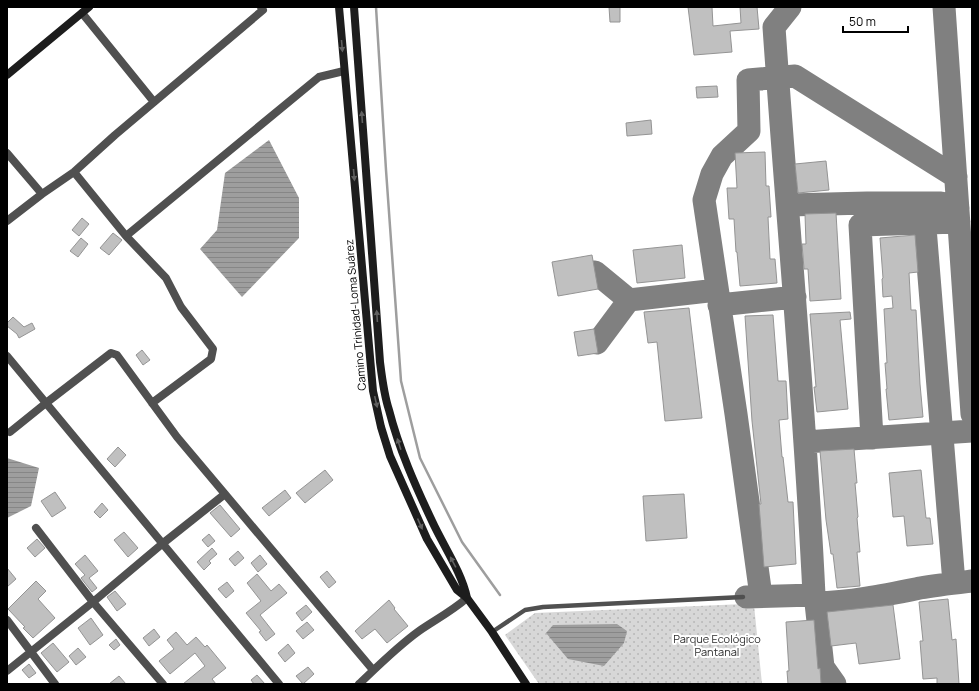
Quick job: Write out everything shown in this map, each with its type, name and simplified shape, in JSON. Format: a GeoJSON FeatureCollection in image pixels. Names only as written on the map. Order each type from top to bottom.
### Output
{"type":"FeatureCollection","features":[{"type":"Feature","properties":{"kind":"street"},"geometry":{"type":"LineString","coordinates":[[7,75],[90,7]]}},
{"type":"Feature","properties":{"kind":"street","name":"Camino Trinidad-Loma Suárez"},"geometry":{"type":"LineString","coordinates":[[339,7],[373,391],[381,427],[390,456],[427,539],[456,590],[467,598],[492,632],[526,684]]}},
{"type":"Feature","properties":{"kind":"street","name":"Camino Trinidad-Loma Suárez"},"geometry":{"type":"LineString","coordinates":[[354,7],[380,362],[383,384],[389,410],[405,461],[439,537],[464,585],[467,598]]}},
{"type":"Feature","properties":{"kind":"street"},"geometry":{"type":"LineString","coordinates":[[7,221],[74,172],[264,8]]}},
{"type":"Feature","properties":{"kind":"street"},"geometry":{"type":"LineString","coordinates":[[82,13],[154,102]]}},
{"type":"Feature","properties":{"kind":"street"},"geometry":{"type":"LineString","coordinates":[[126,236],[319,77],[344,71]]}},
{"type":"Feature","properties":{"kind":"street"},"geometry":{"type":"LineString","coordinates":[[7,153],[42,194]]}},
{"type":"Feature","properties":{"kind":"street"},"geometry":{"type":"LineString","coordinates":[[74,172],[126,236],[166,278],[181,307],[213,349],[211,359],[152,403]]}},
{"type":"Feature","properties":{"kind":"street"},"geometry":{"type":"LineString","coordinates":[[10,432],[111,353],[117,355],[177,437],[373,670]]}},
{"type":"Feature","properties":{"kind":"street"},"geometry":{"type":"LineString","coordinates":[[7,356],[279,684]]}},
{"type":"Feature","properties":{"kind":"street"},"geometry":{"type":"LineString","coordinates":[[7,671],[224,494]]}},
{"type":"Feature","properties":{"kind":"street"},"geometry":{"type":"LineString","coordinates":[[36,528],[93,602],[162,684]]}},
{"type":"Feature","properties":{"kind":"street"},"geometry":{"type":"LineString","coordinates":[[359,684],[373,670],[418,632],[467,598]]}},
{"type":"Feature","properties":{"kind":"street"},"geometry":{"type":"LineString","coordinates":[[7,620],[54,684]]}},
{"type":"Feature","properties":{"kind":"lane"},"geometry":{"type":"LineString","coordinates":[[492,632],[525,610],[543,607],[743,597]]}},
{"type":"Feature","properties":{"kind":"green space","name":"Parque Ecológico Pantanal"},"geometry":{"type":"Polygon","coordinates":[[[744,604],[754,605],[762,684],[539,684],[505,635],[535,613],[744,604]]]}},
{"type":"Feature","properties":{"kind":"shaded area"},"geometry":{"type":"Polygon","coordinates":[[[269,140],[299,198],[299,238],[242,297],[200,249],[217,230],[225,173],[269,140]]]}},
{"type":"Feature","properties":{"kind":"shaded area"},"geometry":{"type":"Polygon","coordinates":[[[7,458],[39,468],[31,506],[7,518],[7,458]]]}},
{"type":"Feature","properties":{"kind":"shaded area"},"geometry":{"type":"Polygon","coordinates":[[[617,624],[627,631],[624,643],[604,666],[568,659],[546,633],[553,625],[617,624]]]}},
{"type":"Feature","properties":{"kind":"building"},"geometry":{"type":"Polygon","coordinates":[[[609,7],[620,7],[620,22],[610,22],[609,7]]]}},
{"type":"Feature","properties":{"kind":"building"},"geometry":{"type":"Polygon","coordinates":[[[688,7],[712,7],[713,26],[741,23],[740,7],[757,7],[759,29],[730,31],[732,52],[694,55],[688,7]]]}},
{"type":"Feature","properties":{"kind":"building"},"geometry":{"type":"Polygon","coordinates":[[[717,86],[718,97],[697,98],[696,87],[717,86]]]}},
{"type":"Feature","properties":{"kind":"building"},"geometry":{"type":"Polygon","coordinates":[[[651,120],[652,134],[627,136],[626,123],[651,120]]]}},
{"type":"Feature","properties":{"kind":"building"},"geometry":{"type":"Polygon","coordinates":[[[765,152],[766,186],[769,186],[771,217],[768,217],[770,259],[775,259],[777,283],[740,286],[734,219],[729,219],[727,188],[737,188],[735,153],[765,152]]]}},
{"type":"Feature","properties":{"kind":"building"},"geometry":{"type":"Polygon","coordinates":[[[826,161],[829,190],[798,193],[795,164],[826,161]]]}},
{"type":"Feature","properties":{"kind":"building"},"geometry":{"type":"Polygon","coordinates":[[[836,213],[841,299],[810,301],[808,269],[804,269],[802,244],[806,244],[805,214],[836,213]]]}},
{"type":"Feature","properties":{"kind":"building"},"geometry":{"type":"Polygon","coordinates":[[[82,218],[89,224],[79,236],[72,230],[82,218]]]}},
{"type":"Feature","properties":{"kind":"building"},"geometry":{"type":"Polygon","coordinates":[[[113,233],[122,240],[109,255],[100,248],[113,233]]]}},
{"type":"Feature","properties":{"kind":"building"},"geometry":{"type":"Polygon","coordinates":[[[915,235],[918,272],[909,273],[911,310],[916,310],[923,417],[889,420],[886,389],[885,363],[887,363],[884,309],[893,308],[892,296],[883,297],[880,238],[915,235]]]}},
{"type":"Feature","properties":{"kind":"building"},"geometry":{"type":"Polygon","coordinates":[[[81,238],[88,244],[78,257],[70,251],[81,238]]]}},
{"type":"Feature","properties":{"kind":"building"},"geometry":{"type":"Polygon","coordinates":[[[682,245],[685,278],[637,283],[633,250],[682,245]]]}},
{"type":"Feature","properties":{"kind":"building"},"geometry":{"type":"Polygon","coordinates":[[[592,255],[598,289],[558,296],[552,262],[592,255]]]}},
{"type":"Feature","properties":{"kind":"building"},"geometry":{"type":"Polygon","coordinates":[[[689,308],[702,418],[665,421],[657,342],[648,343],[644,312],[689,308]]]}},
{"type":"Feature","properties":{"kind":"building"},"geometry":{"type":"Polygon","coordinates":[[[850,312],[851,319],[840,320],[848,409],[817,412],[814,387],[816,387],[810,314],[850,312]]]}},
{"type":"Feature","properties":{"kind":"building"},"geometry":{"type":"Polygon","coordinates":[[[773,315],[778,381],[786,381],[788,419],[779,420],[788,502],[793,502],[796,564],[764,567],[759,504],[761,504],[752,421],[745,316],[773,315]]]}},
{"type":"Feature","properties":{"kind":"building"},"geometry":{"type":"Polygon","coordinates":[[[13,317],[24,327],[32,323],[35,329],[19,338],[17,334],[7,326],[7,323],[13,317]]]}},
{"type":"Feature","properties":{"kind":"building"},"geometry":{"type":"Polygon","coordinates":[[[594,329],[598,353],[578,356],[574,332],[594,329]]]}},
{"type":"Feature","properties":{"kind":"building"},"geometry":{"type":"Polygon","coordinates":[[[142,350],[150,360],[143,365],[136,355],[142,350]]]}},
{"type":"Feature","properties":{"kind":"building"},"geometry":{"type":"Polygon","coordinates":[[[118,447],[126,455],[115,467],[107,459],[118,447]]]}},
{"type":"Feature","properties":{"kind":"building"},"geometry":{"type":"Polygon","coordinates":[[[854,449],[860,552],[857,552],[860,586],[837,588],[833,554],[831,554],[826,520],[820,451],[854,449]]]}},
{"type":"Feature","properties":{"kind":"building"},"geometry":{"type":"Polygon","coordinates":[[[325,470],[333,480],[305,503],[296,493],[325,470]]]}},
{"type":"Feature","properties":{"kind":"building"},"geometry":{"type":"Polygon","coordinates":[[[921,470],[926,518],[930,518],[933,544],[907,546],[904,516],[893,517],[889,473],[921,470]]]}},
{"type":"Feature","properties":{"kind":"building"},"geometry":{"type":"Polygon","coordinates":[[[285,490],[291,498],[269,516],[262,508],[285,490]]]}},
{"type":"Feature","properties":{"kind":"building"},"geometry":{"type":"Polygon","coordinates":[[[55,492],[66,508],[52,517],[41,501],[55,492]]]}},
{"type":"Feature","properties":{"kind":"building"},"geometry":{"type":"Polygon","coordinates":[[[684,494],[687,538],[646,541],[643,496],[684,494]]]}},
{"type":"Feature","properties":{"kind":"building"},"geometry":{"type":"Polygon","coordinates":[[[102,503],[108,510],[100,518],[94,512],[102,503]]]}},
{"type":"Feature","properties":{"kind":"building"},"geometry":{"type":"Polygon","coordinates":[[[220,505],[240,529],[231,537],[210,513],[220,505]]]}},
{"type":"Feature","properties":{"kind":"building"},"geometry":{"type":"Polygon","coordinates":[[[124,532],[138,548],[128,557],[114,540],[124,532]]]}},
{"type":"Feature","properties":{"kind":"building"},"geometry":{"type":"Polygon","coordinates":[[[209,534],[215,541],[208,547],[202,540],[209,534]]]}},
{"type":"Feature","properties":{"kind":"building"},"geometry":{"type":"Polygon","coordinates":[[[37,539],[45,548],[35,557],[27,548],[37,539]]]}},
{"type":"Feature","properties":{"kind":"building"},"geometry":{"type":"Polygon","coordinates":[[[212,548],[217,554],[209,561],[211,563],[204,570],[197,562],[212,548]]]}},
{"type":"Feature","properties":{"kind":"building"},"geometry":{"type":"Polygon","coordinates":[[[238,551],[244,558],[235,566],[229,559],[238,551]]]}},
{"type":"Feature","properties":{"kind":"building"},"geometry":{"type":"Polygon","coordinates":[[[85,555],[98,571],[89,578],[97,588],[92,592],[81,578],[85,575],[75,564],[85,555]]]}},
{"type":"Feature","properties":{"kind":"building"},"geometry":{"type":"Polygon","coordinates":[[[260,555],[267,564],[258,572],[251,563],[260,555]]]}},
{"type":"Feature","properties":{"kind":"building"},"geometry":{"type":"Polygon","coordinates":[[[7,568],[16,579],[7,587],[7,568]]]}},
{"type":"Feature","properties":{"kind":"building"},"geometry":{"type":"Polygon","coordinates":[[[327,571],[336,582],[329,588],[320,577],[327,571]]]}},
{"type":"Feature","properties":{"kind":"building"},"geometry":{"type":"Polygon","coordinates":[[[257,574],[271,591],[279,584],[287,593],[260,615],[275,634],[266,641],[259,632],[261,631],[246,613],[261,601],[247,583],[257,574]]]}},
{"type":"Feature","properties":{"kind":"building"},"geometry":{"type":"Polygon","coordinates":[[[36,581],[46,591],[38,599],[55,618],[33,638],[8,609],[36,581]]]}},
{"type":"Feature","properties":{"kind":"building"},"geometry":{"type":"Polygon","coordinates":[[[227,582],[234,591],[226,598],[218,589],[227,582]]]}},
{"type":"Feature","properties":{"kind":"building"},"geometry":{"type":"Polygon","coordinates":[[[115,591],[126,604],[117,611],[107,597],[115,591]]]}},
{"type":"Feature","properties":{"kind":"building"},"geometry":{"type":"Polygon","coordinates":[[[948,599],[952,640],[956,639],[959,684],[937,684],[937,678],[923,679],[920,641],[923,641],[919,602],[948,599]]]}},
{"type":"Feature","properties":{"kind":"building"},"geometry":{"type":"Polygon","coordinates":[[[389,600],[395,608],[394,609],[408,626],[387,643],[375,629],[362,639],[355,631],[389,600]]]}},
{"type":"Feature","properties":{"kind":"building"},"geometry":{"type":"Polygon","coordinates":[[[306,605],[312,612],[302,621],[296,613],[306,605]]]}},
{"type":"Feature","properties":{"kind":"building"},"geometry":{"type":"Polygon","coordinates":[[[893,605],[900,659],[859,664],[856,643],[831,646],[827,612],[893,605]]]}},
{"type":"Feature","properties":{"kind":"building"},"geometry":{"type":"Polygon","coordinates":[[[91,618],[103,635],[90,645],[78,628],[91,618]]]}},
{"type":"Feature","properties":{"kind":"building"},"geometry":{"type":"Polygon","coordinates":[[[814,620],[818,669],[820,668],[821,684],[788,684],[787,671],[789,671],[786,622],[814,620]]]}},
{"type":"Feature","properties":{"kind":"building"},"geometry":{"type":"Polygon","coordinates":[[[307,622],[314,630],[303,639],[296,631],[307,622]]]}},
{"type":"Feature","properties":{"kind":"building"},"geometry":{"type":"Polygon","coordinates":[[[154,629],[160,637],[149,646],[143,638],[154,629]]]}},
{"type":"Feature","properties":{"kind":"building"},"geometry":{"type":"Polygon","coordinates":[[[176,632],[187,645],[196,637],[205,647],[207,645],[226,668],[212,679],[216,684],[183,684],[205,666],[195,653],[170,674],[159,661],[174,649],[167,640],[176,632]]]}},
{"type":"Feature","properties":{"kind":"building"},"geometry":{"type":"Polygon","coordinates":[[[116,639],[120,645],[114,650],[109,645],[116,639]]]}},
{"type":"Feature","properties":{"kind":"building"},"geometry":{"type":"Polygon","coordinates":[[[53,643],[69,662],[57,672],[41,653],[53,643]]]}},
{"type":"Feature","properties":{"kind":"building"},"geometry":{"type":"Polygon","coordinates":[[[288,644],[295,653],[285,662],[278,653],[288,644]]]}},
{"type":"Feature","properties":{"kind":"building"},"geometry":{"type":"Polygon","coordinates":[[[78,648],[86,657],[76,665],[69,656],[78,648]]]}},
{"type":"Feature","properties":{"kind":"building"},"geometry":{"type":"Polygon","coordinates":[[[29,664],[36,673],[29,678],[22,670],[29,664]]]}},
{"type":"Feature","properties":{"kind":"building"},"geometry":{"type":"Polygon","coordinates":[[[308,667],[314,674],[303,684],[296,676],[308,667]]]}},
{"type":"Feature","properties":{"kind":"building"},"geometry":{"type":"Polygon","coordinates":[[[257,675],[265,684],[254,684],[251,680],[257,675]]]}},
{"type":"Feature","properties":{"kind":"building"},"geometry":{"type":"Polygon","coordinates":[[[119,676],[126,684],[109,684],[119,676]]]}},
{"type":"Feature","properties":{"kind":"waterway"},"geometry":{"type":"LineString","coordinates":[[376,7],[401,381],[420,458],[462,542],[500,595]]}},
{"type":"Feature","properties":{"kind":"taxiway"},"geometry":{"type":"LineString","coordinates":[[790,7],[774,27],[801,382],[814,595],[816,603],[855,600],[926,587],[972,581]]}},
{"type":"Feature","properties":{"kind":"taxiway"},"geometry":{"type":"LineString","coordinates":[[944,7],[972,414]]}},
{"type":"Feature","properties":{"kind":"taxiway"},"geometry":{"type":"LineString","coordinates":[[761,596],[704,200],[712,174],[722,156],[749,131],[748,80],[795,76],[956,177]]}},
{"type":"Feature","properties":{"kind":"taxiway"},"geometry":{"type":"LineString","coordinates":[[923,203],[954,583]]}},
{"type":"Feature","properties":{"kind":"taxiway"},"geometry":{"type":"LineString","coordinates":[[789,205],[941,203],[958,208]]}},
{"type":"Feature","properties":{"kind":"taxiway"},"geometry":{"type":"LineString","coordinates":[[872,438],[860,225],[959,222]]}},
{"type":"Feature","properties":{"kind":"taxiway"},"geometry":{"type":"LineString","coordinates":[[595,272],[629,300],[717,290]]}},
{"type":"Feature","properties":{"kind":"taxiway"},"geometry":{"type":"LineString","coordinates":[[719,305],[795,297]]}},
{"type":"Feature","properties":{"kind":"taxiway"},"geometry":{"type":"LineString","coordinates":[[597,343],[629,300]]}},
{"type":"Feature","properties":{"kind":"taxiway"},"geometry":{"type":"LineString","coordinates":[[805,442],[972,431]]}},
{"type":"Feature","properties":{"kind":"taxiway"},"geometry":{"type":"LineString","coordinates":[[746,597],[814,595]]}},
{"type":"Feature","properties":{"kind":"taxiway"},"geometry":{"type":"LineString","coordinates":[[816,603],[823,667],[835,684]]}}]}
